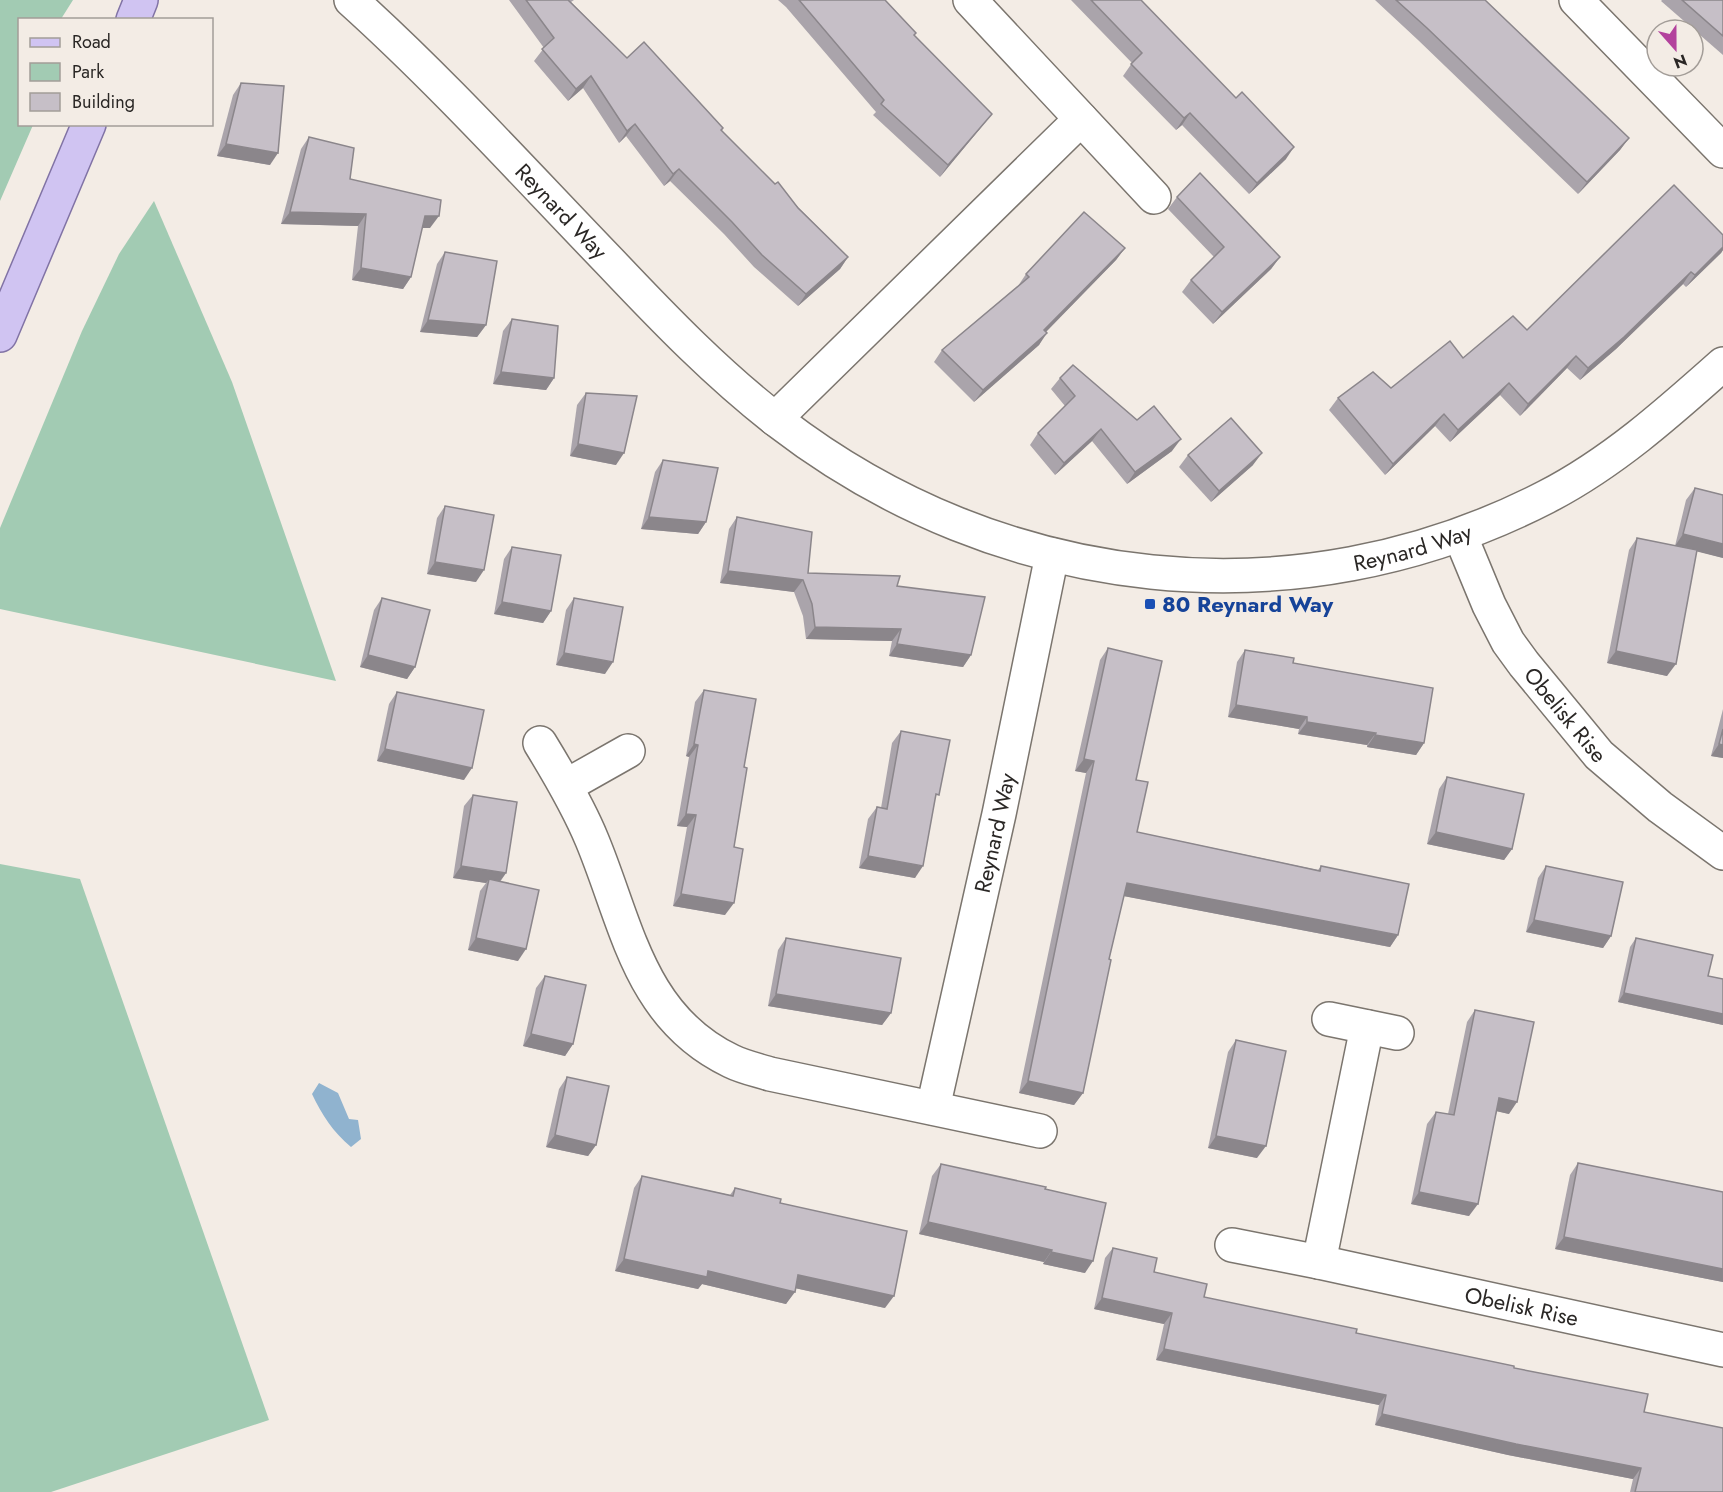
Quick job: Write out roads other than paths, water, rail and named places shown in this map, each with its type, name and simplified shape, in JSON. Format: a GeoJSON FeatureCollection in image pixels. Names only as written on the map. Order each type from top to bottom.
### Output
{"type":"FeatureCollection","features":[{"type":"Feature","properties":{"kind":"main road"},"geometry":{"type":"LineString","coordinates":[[134,18],[141,0]]}},
{"type":"Feature","properties":{"kind":"main road"},"geometry":{"type":"LineString","coordinates":[[0,335],[88,126]]}},
{"type":"Feature","properties":{"kind":"street"},"geometry":{"type":"LineString","coordinates":[[970,0],[1154,197]]}},
{"type":"Feature","properties":{"kind":"street"},"geometry":{"type":"LineString","coordinates":[[1576,0],[1723,151]]}},
{"type":"Feature","properties":{"kind":"street","name":"Reynard Way"},"geometry":{"type":"LineString","coordinates":[[353,1],[424,69],[664,318],[725,376],[775,419],[820,453],[909,503],[983,534],[1052,555],[1113,568],[1232,576],[1290,574],[1370,561],[1460,535],[1549,495],[1590,471],[1659,420],[1723,364]]}},
{"type":"Feature","properties":{"kind":"street"},"geometry":{"type":"LineString","coordinates":[[775,419],[1081,119]]}},
{"type":"Feature","properties":{"kind":"street","name":"Obelisk Rise"},"geometry":{"type":"LineString","coordinates":[[1460,535],[1489,605],[1508,642],[1599,755],[1660,807],[1723,853]]}},
{"type":"Feature","properties":{"kind":"street","name":"Reynard Way"},"geometry":{"type":"LineString","coordinates":[[933,1108],[999,814],[1052,555]]}},
{"type":"Feature","properties":{"kind":"street"},"geometry":{"type":"LineString","coordinates":[[540,743],[566,786],[591,838],[639,966],[662,1003],[687,1032],[706,1047],[732,1062],[770,1074],[1040,1131]]}},
{"type":"Feature","properties":{"kind":"street"},"geometry":{"type":"LineString","coordinates":[[566,786],[628,751]]}},
{"type":"Feature","properties":{"kind":"street"},"geometry":{"type":"LineString","coordinates":[[1319,1262],[1382,1030],[1329,1019]]}},
{"type":"Feature","properties":{"kind":"street","name":"Obelisk Rise"},"geometry":{"type":"LineString","coordinates":[[1232,1245],[1723,1350]]}},
{"type":"Feature","properties":{"kind":"water"},"geometry":{"type":"Polygon","coordinates":[[[319,1083],[338,1093],[349,1119],[358,1120],[361,1139],[351,1147],[333,1129],[312,1094],[319,1083]]]}},
{"type":"Feature","properties":{"kind":"place","name":"80 Reynard Way"},"geometry":{"type":"Point","coordinates":[1150,604]}}]}
